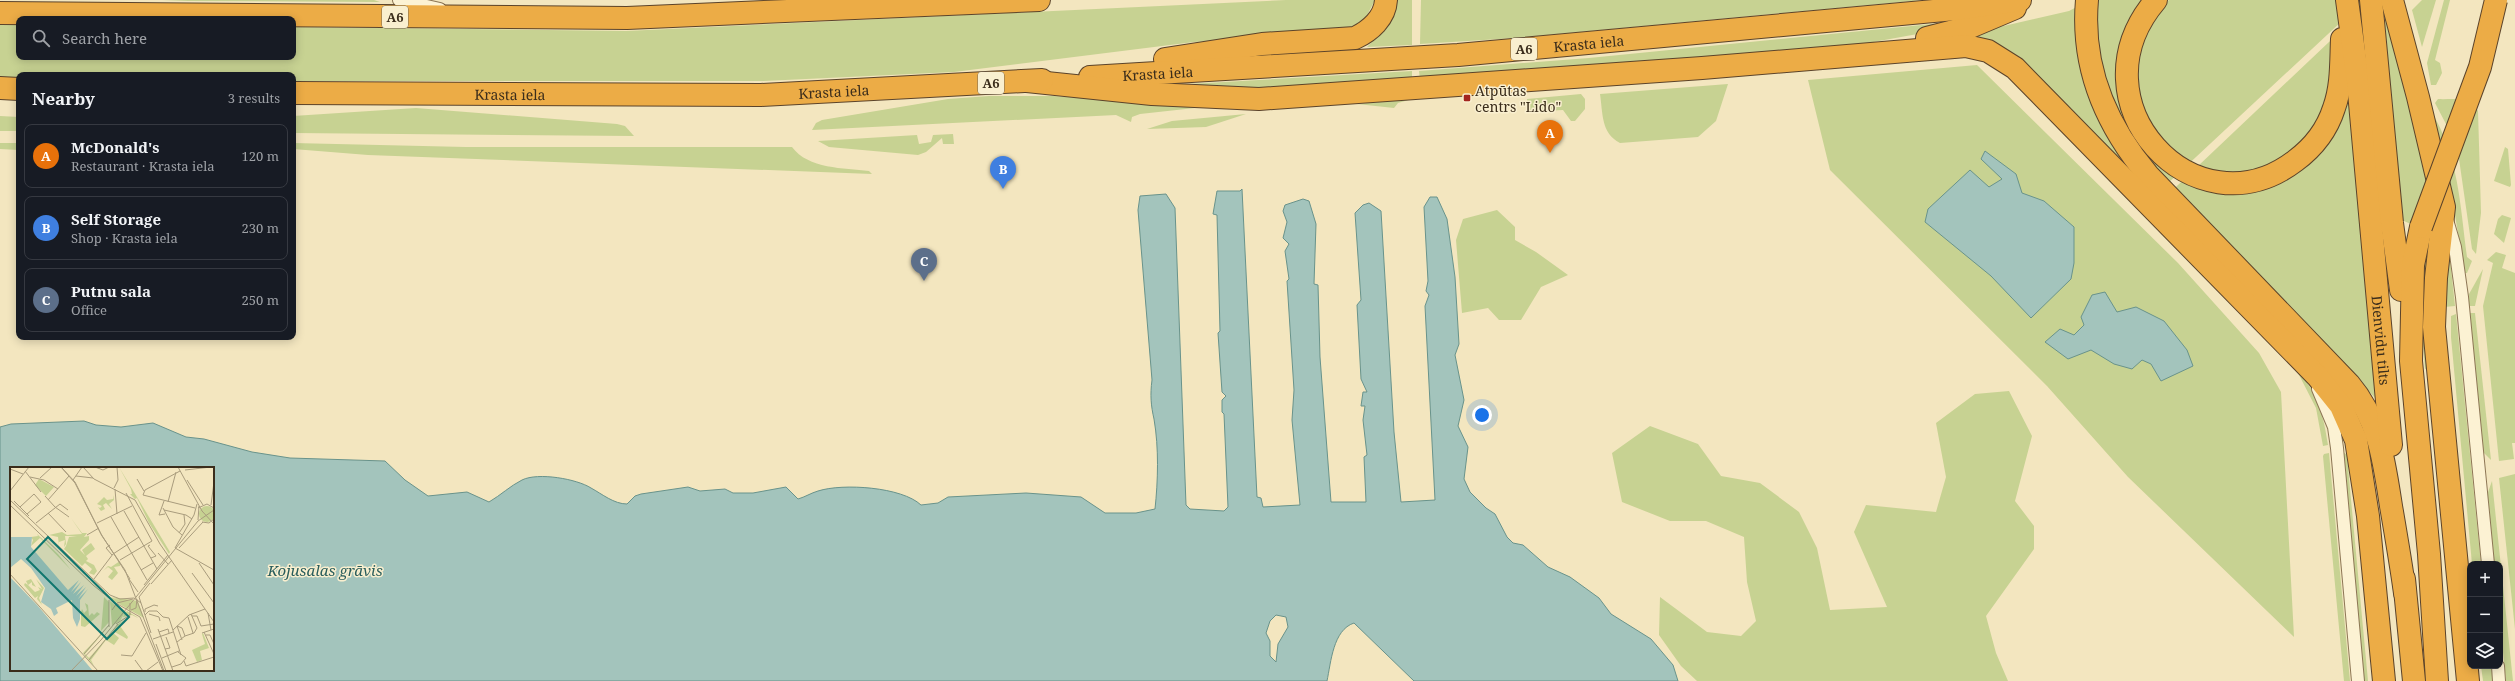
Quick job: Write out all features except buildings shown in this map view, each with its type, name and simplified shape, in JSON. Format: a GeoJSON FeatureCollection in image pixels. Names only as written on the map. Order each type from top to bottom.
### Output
{"type":"FeatureCollection","features":[{"type":"Feature","properties":{"kind":"highway"},"geometry":{"type":"LineString","coordinates":[[789,10],[821,0]]}},
{"type":"Feature","properties":{"kind":"highway","name":"A6"},"geometry":{"type":"LineString","coordinates":[[0,13],[627,18],[1038,0]]}},
{"type":"Feature","properties":{"kind":"highway"},"geometry":{"type":"LineString","coordinates":[[1027,81],[1262,44],[1355,38],[1366,33],[1376,23],[1386,0]]}},
{"type":"Feature","properties":{"kind":"highway","name":"Krasta iela"},"geometry":{"type":"LineString","coordinates":[[296,93],[761,95],[1027,81],[1458,55],[1954,9],[2020,0]]}},
{"type":"Feature","properties":{"kind":"highway"},"geometry":{"type":"LineString","coordinates":[[1860,55],[1970,27],[2033,0]]}},
{"type":"Feature","properties":{"kind":"highway"},"geometry":{"type":"LineString","coordinates":[[2087,0],[2088,46],[2091,69],[2106,113],[2121,140],[2148,175],[2314,362],[2317,376],[2341,406],[2356,440],[2368,516],[2384,681]]}},
{"type":"Feature","properties":{"kind":"highway"},"geometry":{"type":"LineString","coordinates":[[2156,0],[2140,23],[2132,38],[2125,73],[2130,103],[2140,127],[2163,156],[2177,166],[2213,180],[2229,182],[2258,179],[2288,166],[2316,142],[2326,127],[2334,108],[2340,84],[2343,0]]}},
{"type":"Feature","properties":{"kind":"highway","name":"Dienvidu tilts"},"geometry":{"type":"LineString","coordinates":[[2347,0],[2358,81],[2370,224],[2414,681]]}},
{"type":"Feature","properties":{"kind":"highway","name":"Dienvidu tilts"},"geometry":{"type":"LineString","coordinates":[[2371,0],[2392,223],[2411,361]]}},
{"type":"Feature","properties":{"kind":"highway"},"geometry":{"type":"LineString","coordinates":[[2392,0],[2418,97],[2444,207],[2436,278],[2434,327],[2468,681]]}},
{"type":"Feature","properties":{"kind":"highway"},"geometry":{"type":"LineString","coordinates":[[2437,681],[2429,554],[2411,361],[2413,264],[2421,227],[2480,67],[2496,0]]}},
{"type":"Feature","properties":{"kind":"highway"},"geometry":{"type":"LineString","coordinates":[[1027,81],[1152,94],[1259,99],[1702,68],[1966,46],[1988,51],[2003,58],[2015,68],[2314,362],[2361,398],[2373,420],[2382,448],[2405,593]]}},
{"type":"Feature","properties":{"kind":"highway"},"geometry":{"type":"LineString","coordinates":[[0,88],[16,89]]}},
{"type":"Feature","properties":{"kind":"street"},"geometry":{"type":"LineString","coordinates":[[399,0],[481,17]]}},
{"type":"Feature","properties":{"kind":"street"},"geometry":{"type":"LineString","coordinates":[[2444,207],[2455,247],[2462,297],[2488,561]]}},
{"type":"Feature","properties":{"kind":"street"},"geometry":{"type":"LineString","coordinates":[[2314,362],[2334,427],[2358,681]]}},
{"type":"Feature","properties":{"kind":"street"},"geometry":{"type":"LineString","coordinates":[[2498,669],[2499,681]]}},
{"type":"Feature","properties":{"kind":"green space"},"geometry":{"type":"Polygon","coordinates":[[[162,0],[374,0],[380,2],[188,1],[162,0]]]}},
{"type":"Feature","properties":{"kind":"green space"},"geometry":{"type":"Polygon","coordinates":[[[1286,0],[1375,0],[1366,17],[1355,26],[1328,34],[1194,42],[954,72],[764,81],[296,81],[296,72],[16,72],[16,79],[0,79],[0,24],[16,24],[16,60],[296,60],[296,27],[626,31],[1286,0]]]}},
{"type":"Feature","properties":{"kind":"green space"},"geometry":{"type":"Polygon","coordinates":[[[1398,0],[1412,0],[1412,45],[1367,47],[1390,23],[1398,0]]]}},
{"type":"Feature","properties":{"kind":"green space"},"geometry":{"type":"Polygon","coordinates":[[[1421,0],[1923,0],[1516,38],[1420,44],[1421,0]]]}},
{"type":"Feature","properties":{"kind":"green space"},"geometry":{"type":"Polygon","coordinates":[[[2090,0],[2146,0],[2128,31],[2118,64],[2119,98],[2124,115],[2132,132],[2148,122],[2136,80],[2136,56],[2141,41],[2159,11],[2169,0],[2384,0],[2385,9],[2342,21],[2152,198],[2047,87],[1956,37],[2069,11],[2090,0]]]}},
{"type":"Feature","properties":{"kind":"green space"},"geometry":{"type":"Polygon","coordinates":[[[2422,0],[2436,0],[2422,47],[2412,10],[2422,0]]]}},
{"type":"Feature","properties":{"kind":"green space"},"geometry":{"type":"Polygon","coordinates":[[[2444,0],[2450,0],[2435,60],[2440,63],[2442,73],[2436,85],[2431,85],[2427,63],[2444,0]]]}},
{"type":"Feature","properties":{"kind":"green space"},"geometry":{"type":"Polygon","coordinates":[[[2390,19],[2430,181],[2430,368],[2425,369],[2413,225],[2404,221],[2360,226],[2375,398],[2349,369],[2159,203],[2329,42],[2337,36],[2390,19]]]}},
{"type":"Feature","properties":{"kind":"green space"},"geometry":{"type":"Polygon","coordinates":[[[1962,21],[1923,33],[1868,43],[1420,80],[1419,71],[1589,58],[1962,21]]]}},
{"type":"Feature","properties":{"kind":"green space"},"geometry":{"type":"Polygon","coordinates":[[[1977,65],[2178,263],[2259,353],[2281,392],[2294,637],[2128,477],[2047,386],[1830,170],[1808,80],[1977,65]]]}},
{"type":"Feature","properties":{"kind":"green space"},"geometry":{"type":"Polygon","coordinates":[[[1412,71],[1412,80],[1256,92],[1154,86],[1412,71]]]}},
{"type":"Feature","properties":{"kind":"green space"},"geometry":{"type":"Polygon","coordinates":[[[1728,84],[1716,121],[1698,137],[1620,143],[1609,134],[1604,122],[1600,94],[1728,84]]]}},
{"type":"Feature","properties":{"kind":"green space"},"geometry":{"type":"Polygon","coordinates":[[[1581,94],[1585,99],[1585,109],[1575,121],[1571,121],[1563,110],[1528,112],[1527,99],[1581,94]]]}},
{"type":"Feature","properties":{"kind":"green space"},"geometry":{"type":"Polygon","coordinates":[[[989,96],[1053,96],[1202,105],[1204,107],[1140,114],[1132,117],[1131,122],[1116,115],[812,130],[816,123],[822,120],[948,99],[989,96]]]}},
{"type":"Feature","properties":{"kind":"green space"},"geometry":{"type":"Polygon","coordinates":[[[1412,99],[1398,103],[1394,108],[1357,104],[1412,99]]]}},
{"type":"Feature","properties":{"kind":"green space"},"geometry":{"type":"Polygon","coordinates":[[[2438,99],[2466,100],[2475,106],[2478,111],[2481,213],[2476,254],[2472,249],[2457,145],[2435,103],[2438,99]]]}},
{"type":"Feature","properties":{"kind":"green space"},"geometry":{"type":"Polygon","coordinates":[[[416,108],[617,124],[625,126],[634,136],[296,133],[296,116],[416,108]]]}},
{"type":"Feature","properties":{"kind":"green space"},"geometry":{"type":"Polygon","coordinates":[[[2431,111],[2447,146],[2457,182],[2467,257],[2472,261],[2467,273],[2465,273],[2450,187],[2431,111]]]}},
{"type":"Feature","properties":{"kind":"green space"},"geometry":{"type":"Polygon","coordinates":[[[1246,114],[1206,127],[1147,129],[1172,121],[1246,114]]]}},
{"type":"Feature","properties":{"kind":"green space"},"geometry":{"type":"Polygon","coordinates":[[[0,116],[16,117],[16,131],[0,131],[0,116]]]}},
{"type":"Feature","properties":{"kind":"green space"},"geometry":{"type":"Polygon","coordinates":[[[953,134],[954,144],[943,144],[942,138],[926,152],[918,155],[829,147],[818,141],[917,135],[919,144],[931,142],[933,135],[953,134]]]}},
{"type":"Feature","properties":{"kind":"green space"},"geometry":{"type":"Polygon","coordinates":[[[0,143],[16,143],[16,150],[0,149],[0,143]]]}},
{"type":"Feature","properties":{"kind":"green space"},"geometry":{"type":"Polygon","coordinates":[[[296,143],[466,147],[792,147],[807,160],[838,168],[869,171],[872,174],[368,155],[296,149],[296,143]]]}},
{"type":"Feature","properties":{"kind":"green space"},"geometry":{"type":"Polygon","coordinates":[[[2505,147],[2508,149],[2510,187],[2494,181],[2505,147]]]}},
{"type":"Feature","properties":{"kind":"green space"},"geometry":{"type":"Polygon","coordinates":[[[1497,210],[1515,227],[1515,240],[1536,252],[1568,275],[1541,287],[1521,320],[1499,320],[1488,308],[1462,313],[1456,240],[1463,219],[1497,210]]]}},
{"type":"Feature","properties":{"kind":"green space"},"geometry":{"type":"Polygon","coordinates":[[[2502,215],[2511,218],[2504,243],[2494,234],[2498,219],[2502,215]]]}},
{"type":"Feature","properties":{"kind":"green space"},"geometry":{"type":"Polygon","coordinates":[[[2449,250],[2455,306],[2444,307],[2449,250]]]}},
{"type":"Feature","properties":{"kind":"green space"},"geometry":{"type":"Polygon","coordinates":[[[2496,252],[2506,255],[2502,268],[2515,273],[2515,443],[2512,443],[2514,459],[2499,461],[2483,306],[2493,263],[2487,260],[2496,252]]]}},
{"type":"Feature","properties":{"kind":"green space"},"geometry":{"type":"Polygon","coordinates":[[[2483,269],[2475,306],[2468,306],[2469,294],[2483,269]]]}},
{"type":"Feature","properties":{"kind":"green space"},"geometry":{"type":"Polygon","coordinates":[[[2469,313],[2475,313],[2491,460],[2483,452],[2469,313]]]}},
{"type":"Feature","properties":{"kind":"green space"},"geometry":{"type":"Polygon","coordinates":[[[2456,314],[2481,561],[2472,561],[2451,337],[2451,316],[2456,314]]]}},
{"type":"Feature","properties":{"kind":"green space"},"geometry":{"type":"Polygon","coordinates":[[[2297,371],[2310,387],[2319,405],[2328,445],[2323,446],[2316,408],[2297,371]]]}},
{"type":"Feature","properties":{"kind":"green space"},"geometry":{"type":"Polygon","coordinates":[[[2009,391],[2032,436],[2015,501],[2034,526],[2034,549],[1986,616],[1996,653],[2008,681],[1697,681],[1681,666],[1659,635],[1660,597],[1707,632],[1741,636],[1756,621],[1747,582],[1744,537],[1706,521],[1670,521],[1622,502],[1612,453],[1650,426],[1698,444],[1721,476],[1760,483],[1799,512],[1817,548],[1830,610],[1887,607],[1854,532],[1866,505],[1936,512],[1946,477],[1936,423],[1975,394],[2009,391]]]}},
{"type":"Feature","properties":{"kind":"green space"},"geometry":{"type":"Polygon","coordinates":[[[2342,451],[2347,455],[2368,681],[2364,681],[2342,451]]]}},
{"type":"Feature","properties":{"kind":"green space"},"geometry":{"type":"Polygon","coordinates":[[[2329,453],[2350,681],[2344,681],[2323,456],[2324,454],[2329,453]]]}},
{"type":"Feature","properties":{"kind":"green space"},"geometry":{"type":"Polygon","coordinates":[[[2515,474],[2515,629],[2499,478],[2515,474]]]}},
{"type":"Feature","properties":{"kind":"green space"},"geometry":{"type":"Polygon","coordinates":[[[2492,481],[2500,561],[2494,561],[2487,495],[2492,481]]]}},
{"type":"Feature","properties":{"kind":"green space"},"geometry":{"type":"Polygon","coordinates":[[[2503,586],[2513,681],[2506,681],[2503,652],[2503,586]]]}},
{"type":"Feature","properties":{"kind":"green space"},"geometry":{"type":"Polygon","coordinates":[[[2481,669],[2491,669],[2493,681],[2483,681],[2481,669]]]}},
{"type":"Feature","properties":{"kind":"water"},"geometry":{"type":"Polygon","coordinates":[[[1985,151],[2016,174],[2022,193],[2044,201],[2074,227],[2074,263],[2071,279],[2031,318],[1991,276],[1925,222],[1928,209],[1970,170],[1989,187],[2002,179],[1981,159],[1985,151]]]}},
{"type":"Feature","properties":{"kind":"water","name":"Kojusalas grāvis"},"geometry":{"type":"Polygon","coordinates":[[[1242,189],[1257,497],[1261,498],[1263,507],[1300,505],[1292,420],[1294,390],[1287,281],[1289,279],[1285,251],[1289,244],[1283,238],[1287,222],[1283,211],[1285,205],[1303,199],[1309,201],[1316,224],[1314,284],[1318,285],[1320,357],[1331,502],[1366,502],[1364,457],[1367,455],[1363,420],[1365,406],[1361,406],[1363,392],[1367,392],[1361,379],[1357,305],[1361,300],[1355,213],[1363,205],[1369,203],[1381,211],[1394,432],[1401,502],[1435,500],[1425,306],[1429,295],[1426,291],[1428,281],[1424,207],[1430,197],[1437,197],[1447,219],[1455,277],[1459,344],[1455,355],[1464,400],[1458,426],[1468,447],[1464,479],[1470,492],[1486,508],[1495,514],[1507,537],[1513,543],[1523,545],[1548,567],[1570,577],[1599,598],[1611,614],[1651,639],[1673,665],[1678,681],[1414,681],[1354,623],[1341,632],[1337,639],[1327,681],[0,681],[0,427],[11,424],[84,421],[96,425],[121,427],[153,423],[186,437],[204,439],[252,452],[290,458],[385,461],[405,480],[428,496],[467,492],[489,502],[522,480],[547,477],[567,479],[577,482],[591,488],[613,501],[622,504],[627,504],[635,496],[641,494],[688,487],[700,491],[725,489],[733,493],[753,493],[786,487],[798,499],[815,492],[829,489],[857,487],[872,488],[900,494],[921,505],[938,503],[948,497],[1026,493],[1081,497],[1105,513],[1136,513],[1155,509],[1157,476],[1156,430],[1151,400],[1152,380],[1138,210],[1140,196],[1166,194],[1175,208],[1186,505],[1190,509],[1224,511],[1228,507],[1224,414],[1222,412],[1222,400],[1226,396],[1222,392],[1218,333],[1220,331],[1217,215],[1213,214],[1217,191],[1240,191],[1242,189]],[[1276,615],[1270,621],[1266,633],[1270,641],[1270,656],[1276,662],[1278,644],[1288,627],[1286,617],[1276,615]]]}},
{"type":"Feature","properties":{"kind":"water"},"geometry":{"type":"Polygon","coordinates":[[[2105,292],[2117,312],[2136,307],[2164,321],[2187,350],[2193,366],[2161,381],[2151,364],[2142,360],[2132,369],[2114,364],[2091,350],[2068,359],[2045,342],[2060,329],[2074,335],[2084,325],[2081,317],[2092,295],[2105,292]]]}},
{"type":"Feature","properties":{"kind":"place","name":"Atpūtas centrs \"Lido\""},"geometry":{"type":"Point","coordinates":[1467,98]}},
{"type":"Feature","properties":{"kind":"place","name":"McDonald's"},"geometry":{"type":"Point","coordinates":[1550,153]}},
{"type":"Feature","properties":{"kind":"place","name":"Self Storage"},"geometry":{"type":"Point","coordinates":[1003,189]}},
{"type":"Feature","properties":{"kind":"place","name":"Putnu sala"},"geometry":{"type":"Point","coordinates":[924,281]}}]}
